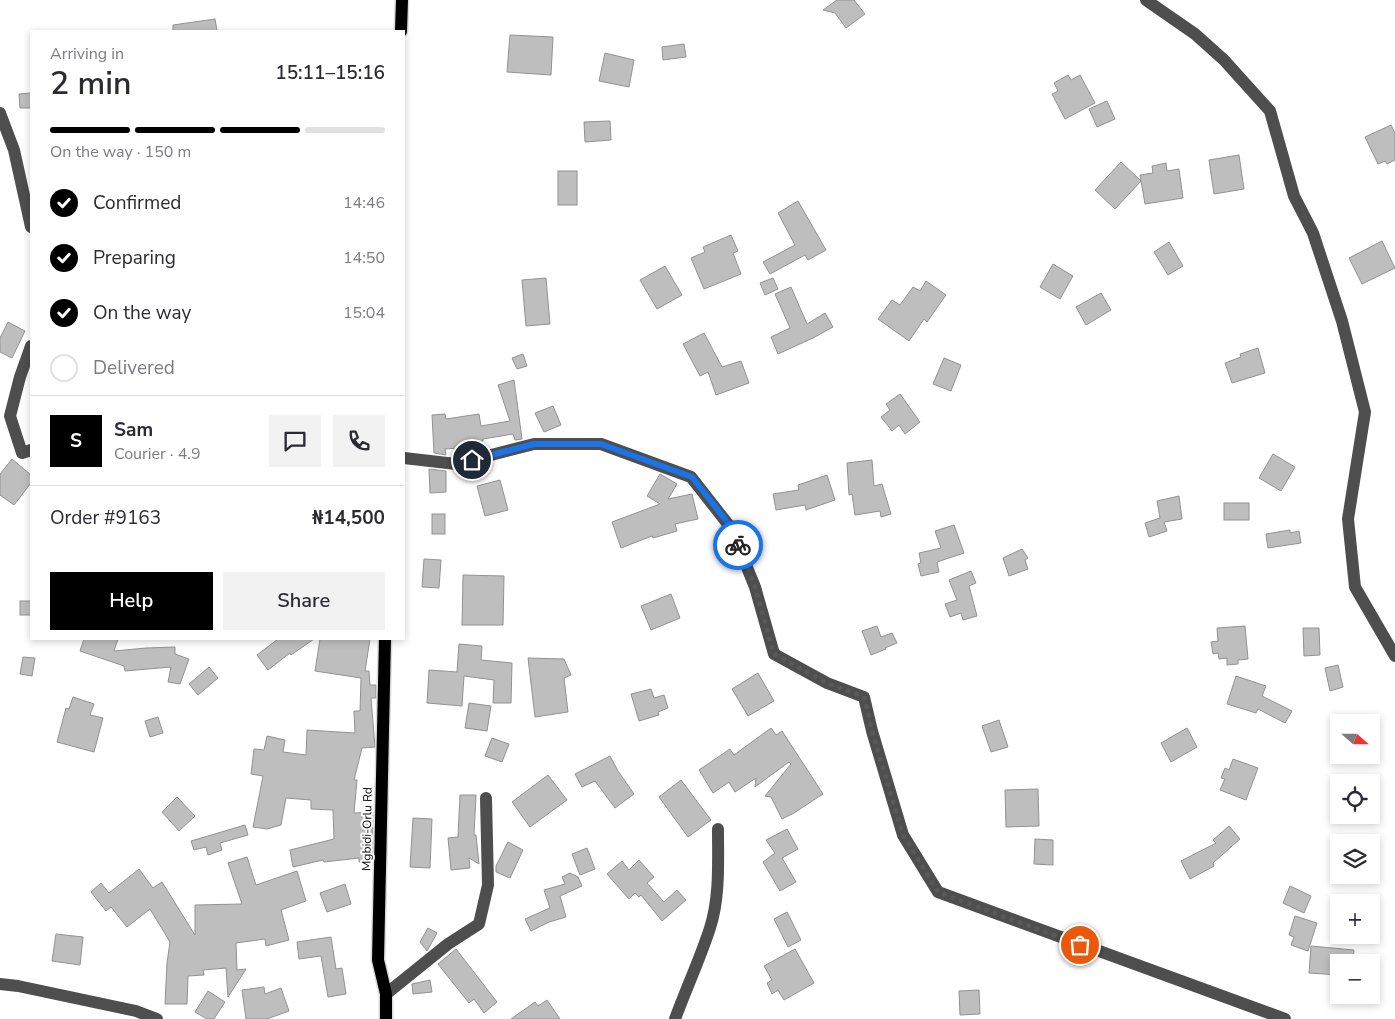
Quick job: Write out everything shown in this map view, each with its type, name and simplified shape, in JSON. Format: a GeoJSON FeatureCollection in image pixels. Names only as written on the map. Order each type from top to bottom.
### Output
{"type":"FeatureCollection","features":[{"type":"Feature","properties":{"kind":"main road"},"geometry":{"type":"LineString","coordinates":[[401,30],[402,0]]}},
{"type":"Feature","properties":{"kind":"main road","name":"Mgbidi-Orlu Rd"},"geometry":{"type":"LineString","coordinates":[[385,640],[378,960],[386,994],[386,1019]]}},
{"type":"Feature","properties":{"kind":"street"},"geometry":{"type":"LineString","coordinates":[[1146,0],[1195,34],[1224,60],[1270,111],[1294,196],[1313,233],[1342,321],[1365,412],[1348,519],[1355,588],[1395,656]]}},
{"type":"Feature","properties":{"kind":"street"},"geometry":{"type":"LineString","coordinates":[[0,113],[14,150],[30,222]]}},
{"type":"Feature","properties":{"kind":"street"},"geometry":{"type":"LineString","coordinates":[[30,349],[20,377],[10,416],[22,453],[30,450]]}},
{"type":"Feature","properties":{"kind":"street"},"geometry":{"type":"LineString","coordinates":[[405,458],[456,464],[534,444],[601,444],[692,477],[732,528],[755,587],[774,654],[827,683],[864,697],[872,731],[903,835],[938,892],[1284,1019]]}},
{"type":"Feature","properties":{"kind":"street"},"geometry":{"type":"LineString","coordinates":[[386,994],[448,944],[479,924],[488,885],[486,798]]}},
{"type":"Feature","properties":{"kind":"street"},"geometry":{"type":"LineString","coordinates":[[675,1019],[710,928],[716,900],[718,828]]}},
{"type":"Feature","properties":{"kind":"street"},"geometry":{"type":"LineString","coordinates":[[0,984],[18,986],[136,1011],[157,1019]]}},
{"type":"Feature","properties":{"kind":"building"},"geometry":{"type":"Polygon","coordinates":[[[837,0],[854,0],[865,14],[846,28],[835,13],[823,10],[837,0]]]}},
{"type":"Feature","properties":{"kind":"building"},"geometry":{"type":"Polygon","coordinates":[[[215,19],[217,30],[173,30],[173,25],[215,19]]]}},
{"type":"Feature","properties":{"kind":"building"},"geometry":{"type":"Polygon","coordinates":[[[510,35],[553,37],[551,75],[507,72],[510,35]]]}},
{"type":"Feature","properties":{"kind":"building"},"geometry":{"type":"Polygon","coordinates":[[[684,44],[686,57],[663,60],[662,47],[684,44]]]}},
{"type":"Feature","properties":{"kind":"building"},"geometry":{"type":"Polygon","coordinates":[[[605,53],[634,60],[629,87],[599,81],[605,53]]]}},
{"type":"Feature","properties":{"kind":"building"},"geometry":{"type":"Polygon","coordinates":[[[1068,75],[1071,80],[1080,75],[1095,103],[1065,119],[1052,94],[1058,91],[1054,83],[1068,75]]]}},
{"type":"Feature","properties":{"kind":"building"},"geometry":{"type":"Polygon","coordinates":[[[30,93],[30,108],[20,108],[19,94],[30,93]]]}},
{"type":"Feature","properties":{"kind":"building"},"geometry":{"type":"Polygon","coordinates":[[[1107,101],[1115,119],[1097,127],[1089,109],[1107,101]]]}},
{"type":"Feature","properties":{"kind":"building"},"geometry":{"type":"Polygon","coordinates":[[[610,121],[611,140],[585,142],[584,122],[610,121]]]}},
{"type":"Feature","properties":{"kind":"building"},"geometry":{"type":"Polygon","coordinates":[[[1391,125],[1395,133],[1395,160],[1387,164],[1385,161],[1378,164],[1365,137],[1391,125]]]}},
{"type":"Feature","properties":{"kind":"building"},"geometry":{"type":"Polygon","coordinates":[[[1239,155],[1244,189],[1214,194],[1209,160],[1239,155]]]}},
{"type":"Feature","properties":{"kind":"building"},"geometry":{"type":"Polygon","coordinates":[[[1121,162],[1141,181],[1115,209],[1095,190],[1121,162]]]}},
{"type":"Feature","properties":{"kind":"building"},"geometry":{"type":"Polygon","coordinates":[[[1166,163],[1167,171],[1179,169],[1183,198],[1145,204],[1140,175],[1153,173],[1152,166],[1166,163]]]}},
{"type":"Feature","properties":{"kind":"building"},"geometry":{"type":"Polygon","coordinates":[[[558,171],[577,171],[577,205],[558,205],[558,171]]]}},
{"type":"Feature","properties":{"kind":"building"},"geometry":{"type":"Polygon","coordinates":[[[798,201],[826,250],[808,260],[805,255],[770,274],[763,262],[795,245],[778,213],[798,201]]]}},
{"type":"Feature","properties":{"kind":"building"},"geometry":{"type":"Polygon","coordinates":[[[731,235],[738,251],[733,253],[741,274],[704,289],[691,258],[705,252],[703,247],[731,235]]]}},
{"type":"Feature","properties":{"kind":"building"},"geometry":{"type":"Polygon","coordinates":[[[1382,241],[1395,268],[1362,284],[1349,258],[1382,241]]]}},
{"type":"Feature","properties":{"kind":"building"},"geometry":{"type":"Polygon","coordinates":[[[1169,242],[1183,266],[1168,275],[1154,252],[1169,242]]]}},
{"type":"Feature","properties":{"kind":"building"},"geometry":{"type":"Polygon","coordinates":[[[1053,264],[1073,276],[1060,299],[1040,287],[1053,264]]]}},
{"type":"Feature","properties":{"kind":"building"},"geometry":{"type":"Polygon","coordinates":[[[665,266],[682,295],[657,309],[640,280],[665,266]]]}},
{"type":"Feature","properties":{"kind":"building"},"geometry":{"type":"Polygon","coordinates":[[[546,278],[550,324],[526,326],[522,280],[546,278]]]}},
{"type":"Feature","properties":{"kind":"building"},"geometry":{"type":"Polygon","coordinates":[[[773,278],[778,289],[765,295],[760,283],[773,278]]]}},
{"type":"Feature","properties":{"kind":"building"},"geometry":{"type":"Polygon","coordinates":[[[926,281],[946,295],[927,322],[924,319],[909,341],[878,319],[892,300],[900,305],[913,287],[920,291],[926,281]]]}},
{"type":"Feature","properties":{"kind":"building"},"geometry":{"type":"Polygon","coordinates":[[[791,287],[807,324],[825,313],[833,327],[778,354],[771,337],[790,328],[775,294],[791,287]]]}},
{"type":"Feature","properties":{"kind":"building"},"geometry":{"type":"Polygon","coordinates":[[[1101,293],[1111,310],[1086,325],[1076,307],[1101,293]]]}},
{"type":"Feature","properties":{"kind":"building"},"geometry":{"type":"Polygon","coordinates":[[[8,322],[25,331],[12,358],[0,352],[0,338],[8,322]]]}},
{"type":"Feature","properties":{"kind":"building"},"geometry":{"type":"Polygon","coordinates":[[[704,333],[722,367],[741,361],[749,383],[716,395],[708,372],[700,376],[683,344],[704,333]]]}},
{"type":"Feature","properties":{"kind":"building"},"geometry":{"type":"Polygon","coordinates":[[[1258,348],[1265,373],[1232,383],[1225,363],[1241,357],[1240,354],[1258,348]]]}},
{"type":"Feature","properties":{"kind":"building"},"geometry":{"type":"Polygon","coordinates":[[[523,354],[527,366],[517,369],[512,358],[523,354]]]}},
{"type":"Feature","properties":{"kind":"building"},"geometry":{"type":"Polygon","coordinates":[[[944,358],[961,365],[951,391],[933,384],[944,358]]]}},
{"type":"Feature","properties":{"kind":"building"},"geometry":{"type":"Polygon","coordinates":[[[514,380],[522,439],[515,440],[513,434],[460,444],[460,448],[445,449],[446,455],[434,453],[432,415],[445,414],[446,419],[479,414],[481,426],[510,421],[498,385],[514,380]]]}},
{"type":"Feature","properties":{"kind":"building"},"geometry":{"type":"Polygon","coordinates":[[[900,394],[920,422],[905,434],[899,425],[892,431],[881,417],[890,410],[886,404],[900,394]]]}},
{"type":"Feature","properties":{"kind":"building"},"geometry":{"type":"Polygon","coordinates":[[[553,406],[561,425],[544,432],[535,413],[553,406]]]}},
{"type":"Feature","properties":{"kind":"building"},"geometry":{"type":"Polygon","coordinates":[[[1273,454],[1295,467],[1281,491],[1259,478],[1273,454]]]}},
{"type":"Feature","properties":{"kind":"building"},"geometry":{"type":"Polygon","coordinates":[[[12,459],[30,474],[30,484],[14,505],[0,495],[0,474],[12,459]]]}},
{"type":"Feature","properties":{"kind":"building"},"geometry":{"type":"Polygon","coordinates":[[[872,460],[874,486],[882,484],[891,514],[881,517],[880,511],[855,515],[852,494],[849,495],[847,463],[872,460]]]}},
{"type":"Feature","properties":{"kind":"building"},"geometry":{"type":"Polygon","coordinates":[[[429,469],[446,471],[446,492],[430,493],[429,469]]]}},
{"type":"Feature","properties":{"kind":"building"},"geometry":{"type":"Polygon","coordinates":[[[660,474],[677,484],[668,499],[692,494],[698,519],[675,524],[677,531],[653,538],[652,536],[621,548],[612,522],[660,504],[647,496],[660,474]]]}},
{"type":"Feature","properties":{"kind":"building"},"geometry":{"type":"Polygon","coordinates":[[[827,475],[835,500],[806,510],[805,505],[776,510],[773,494],[799,490],[798,485],[827,475]]]}},
{"type":"Feature","properties":{"kind":"building"},"geometry":{"type":"Polygon","coordinates":[[[500,480],[508,510],[485,516],[477,486],[500,480]]]}},
{"type":"Feature","properties":{"kind":"building"},"geometry":{"type":"Polygon","coordinates":[[[1179,496],[1182,519],[1164,522],[1167,531],[1149,537],[1145,523],[1160,518],[1157,501],[1179,496]]]}},
{"type":"Feature","properties":{"kind":"building"},"geometry":{"type":"Polygon","coordinates":[[[1224,503],[1249,503],[1249,520],[1224,520],[1224,503]]]}},
{"type":"Feature","properties":{"kind":"building"},"geometry":{"type":"Polygon","coordinates":[[[432,514],[445,514],[445,534],[432,534],[432,514]]]}},
{"type":"Feature","properties":{"kind":"building"},"geometry":{"type":"Polygon","coordinates":[[[954,525],[964,553],[937,562],[939,572],[921,576],[918,564],[921,563],[919,553],[941,548],[935,531],[954,525]]]}},
{"type":"Feature","properties":{"kind":"building"},"geometry":{"type":"Polygon","coordinates":[[[1290,530],[1290,533],[1299,531],[1301,543],[1268,548],[1266,534],[1290,530]]]}},
{"type":"Feature","properties":{"kind":"building"},"geometry":{"type":"Polygon","coordinates":[[[1022,549],[1028,558],[1025,560],[1028,569],[1009,576],[1003,558],[1022,549]]]}},
{"type":"Feature","properties":{"kind":"building"},"geometry":{"type":"Polygon","coordinates":[[[424,559],[441,560],[439,588],[422,587],[424,559]]]}},
{"type":"Feature","properties":{"kind":"building"},"geometry":{"type":"Polygon","coordinates":[[[971,571],[976,583],[969,586],[977,616],[963,620],[961,613],[950,617],[945,604],[957,600],[949,580],[971,571]]]}},
{"type":"Feature","properties":{"kind":"building"},"geometry":{"type":"Polygon","coordinates":[[[463,575],[504,576],[503,625],[462,625],[463,575]]]}},
{"type":"Feature","properties":{"kind":"building"},"geometry":{"type":"Polygon","coordinates":[[[671,594],[680,618],[651,630],[641,606],[671,594]]]}},
{"type":"Feature","properties":{"kind":"building"},"geometry":{"type":"Polygon","coordinates":[[[20,601],[30,601],[30,615],[20,615],[20,601]]]}},
{"type":"Feature","properties":{"kind":"building"},"geometry":{"type":"Polygon","coordinates":[[[877,626],[881,637],[892,633],[897,643],[871,655],[862,631],[877,626]]]}},
{"type":"Feature","properties":{"kind":"building"},"geometry":{"type":"Polygon","coordinates":[[[1245,626],[1248,659],[1238,660],[1238,664],[1227,665],[1227,658],[1219,659],[1218,653],[1213,654],[1211,642],[1218,641],[1217,628],[1245,626]]]}},
{"type":"Feature","properties":{"kind":"building"},"geometry":{"type":"Polygon","coordinates":[[[1303,628],[1319,628],[1320,655],[1304,656],[1303,628]]]}},
{"type":"Feature","properties":{"kind":"building"},"geometry":{"type":"Polygon","coordinates":[[[84,640],[118,640],[114,651],[175,647],[175,654],[189,659],[180,684],[168,682],[171,667],[125,671],[124,666],[80,651],[84,640]]]}},
{"type":"Feature","properties":{"kind":"building"},"geometry":{"type":"Polygon","coordinates":[[[277,640],[313,640],[291,655],[290,653],[268,670],[257,655],[277,640]]]}},
{"type":"Feature","properties":{"kind":"building"},"geometry":{"type":"Polygon","coordinates":[[[320,640],[370,640],[365,671],[369,671],[370,685],[376,685],[376,698],[371,698],[375,747],[362,748],[354,780],[357,780],[354,813],[373,812],[372,861],[359,862],[359,858],[324,862],[323,860],[293,867],[290,850],[334,839],[333,810],[311,809],[311,800],[286,798],[281,825],[267,829],[253,827],[263,776],[251,774],[254,749],[264,750],[267,736],[285,740],[283,752],[306,755],[307,730],[355,733],[354,711],[360,711],[361,678],[315,671],[320,640]]]}},
{"type":"Feature","properties":{"kind":"building"},"geometry":{"type":"Polygon","coordinates":[[[459,644],[482,646],[481,660],[512,663],[511,703],[493,703],[494,680],[464,676],[462,706],[427,703],[429,670],[457,672],[459,644]]]}},
{"type":"Feature","properties":{"kind":"building"},"geometry":{"type":"Polygon","coordinates":[[[23,657],[35,658],[32,676],[20,674],[23,657]]]}},
{"type":"Feature","properties":{"kind":"building"},"geometry":{"type":"Polygon","coordinates":[[[528,658],[564,659],[571,675],[564,678],[568,712],[535,717],[528,658]]]}},
{"type":"Feature","properties":{"kind":"building"},"geometry":{"type":"Polygon","coordinates":[[[1338,665],[1343,687],[1330,691],[1325,668],[1338,665]]]}},
{"type":"Feature","properties":{"kind":"building"},"geometry":{"type":"Polygon","coordinates":[[[209,667],[218,678],[198,695],[189,684],[209,667]]]}},
{"type":"Feature","properties":{"kind":"building"},"geometry":{"type":"Polygon","coordinates":[[[758,673],[774,701],[748,716],[732,689],[758,673]]]}},
{"type":"Feature","properties":{"kind":"building"},"geometry":{"type":"Polygon","coordinates":[[[1236,676],[1266,686],[1262,696],[1292,711],[1285,723],[1258,709],[1256,713],[1227,704],[1236,676]]]}},
{"type":"Feature","properties":{"kind":"building"},"geometry":{"type":"Polygon","coordinates":[[[651,689],[654,698],[664,695],[668,708],[658,712],[659,715],[639,721],[631,694],[651,689]]]}},
{"type":"Feature","properties":{"kind":"building"},"geometry":{"type":"Polygon","coordinates":[[[73,697],[94,704],[90,715],[103,718],[94,752],[57,742],[66,708],[69,709],[73,697]]]}},
{"type":"Feature","properties":{"kind":"building"},"geometry":{"type":"Polygon","coordinates":[[[469,703],[491,706],[487,731],[465,728],[469,703]]]}},
{"type":"Feature","properties":{"kind":"building"},"geometry":{"type":"Polygon","coordinates":[[[158,717],[163,733],[150,737],[145,721],[158,717]]]}},
{"type":"Feature","properties":{"kind":"building"},"geometry":{"type":"Polygon","coordinates":[[[999,720],[1008,747],[991,752],[982,726],[999,720]]]}},
{"type":"Feature","properties":{"kind":"building"},"geometry":{"type":"Polygon","coordinates":[[[771,728],[776,735],[782,731],[823,794],[782,819],[771,797],[765,796],[791,764],[789,762],[755,787],[756,778],[735,792],[729,782],[713,793],[699,770],[730,749],[734,755],[771,728]]]}},
{"type":"Feature","properties":{"kind":"building"},"geometry":{"type":"Polygon","coordinates":[[[1187,728],[1197,747],[1171,762],[1161,743],[1187,728]]]}},
{"type":"Feature","properties":{"kind":"building"},"geometry":{"type":"Polygon","coordinates":[[[492,738],[509,744],[502,762],[485,756],[492,738]]]}},
{"type":"Feature","properties":{"kind":"building"},"geometry":{"type":"Polygon","coordinates":[[[610,756],[634,794],[615,808],[595,781],[582,787],[575,774],[610,756]]]}},
{"type":"Feature","properties":{"kind":"building"},"geometry":{"type":"Polygon","coordinates":[[[1233,759],[1258,768],[1246,800],[1220,790],[1225,779],[1221,778],[1225,768],[1229,770],[1233,759]]]}},
{"type":"Feature","properties":{"kind":"building"},"geometry":{"type":"Polygon","coordinates":[[[548,775],[567,800],[530,827],[512,802],[548,775]]]}},
{"type":"Feature","properties":{"kind":"building"},"geometry":{"type":"Polygon","coordinates":[[[681,780],[711,820],[688,837],[659,797],[681,780]]]}},
{"type":"Feature","properties":{"kind":"building"},"geometry":{"type":"Polygon","coordinates":[[[1038,789],[1039,826],[1006,827],[1005,790],[1038,789]]]}},
{"type":"Feature","properties":{"kind":"building"},"geometry":{"type":"Polygon","coordinates":[[[460,795],[476,795],[474,835],[476,835],[479,864],[469,858],[470,868],[451,870],[448,838],[458,837],[460,795]]]}},
{"type":"Feature","properties":{"kind":"building"},"geometry":{"type":"Polygon","coordinates":[[[177,797],[195,816],[179,831],[162,812],[177,797]]]}},
{"type":"Feature","properties":{"kind":"building"},"geometry":{"type":"Polygon","coordinates":[[[413,818],[432,819],[430,868],[410,867],[413,818]]]}},
{"type":"Feature","properties":{"kind":"building"},"geometry":{"type":"Polygon","coordinates":[[[245,825],[248,835],[220,843],[222,850],[208,855],[206,847],[194,850],[191,841],[245,825]]]}},
{"type":"Feature","properties":{"kind":"building"},"geometry":{"type":"Polygon","coordinates":[[[1229,826],[1240,839],[1213,863],[1214,866],[1190,879],[1181,861],[1216,843],[1213,840],[1229,826]]]}},
{"type":"Feature","properties":{"kind":"building"},"geometry":{"type":"Polygon","coordinates":[[[787,829],[798,849],[782,858],[796,882],[780,891],[763,862],[775,853],[766,840],[787,829]]]}},
{"type":"Feature","properties":{"kind":"building"},"geometry":{"type":"Polygon","coordinates":[[[1035,839],[1053,840],[1053,865],[1034,864],[1035,839]]]}},
{"type":"Feature","properties":{"kind":"building"},"geometry":{"type":"Polygon","coordinates":[[[508,842],[523,850],[510,878],[496,872],[496,866],[508,842]]]}},
{"type":"Feature","properties":{"kind":"building"},"geometry":{"type":"Polygon","coordinates":[[[587,848],[595,869],[580,875],[572,854],[587,848]]]}},
{"type":"Feature","properties":{"kind":"building"},"geometry":{"type":"Polygon","coordinates":[[[247,857],[256,885],[297,871],[306,901],[281,910],[289,940],[266,946],[265,939],[236,943],[237,970],[246,969],[228,997],[226,968],[203,970],[204,975],[188,976],[187,1004],[165,1004],[170,942],[150,909],[127,927],[111,907],[106,911],[91,892],[101,883],[109,893],[139,869],[153,888],[162,882],[195,935],[195,905],[242,904],[228,863],[247,857]]]}},
{"type":"Feature","properties":{"kind":"building"},"geometry":{"type":"Polygon","coordinates":[[[639,860],[654,877],[647,883],[664,902],[677,890],[686,900],[662,921],[641,895],[639,897],[635,893],[629,899],[607,874],[622,861],[629,870],[639,860]]]}},
{"type":"Feature","properties":{"kind":"building"},"geometry":{"type":"Polygon","coordinates":[[[570,873],[578,877],[582,886],[560,896],[566,917],[549,922],[531,931],[525,919],[550,908],[544,890],[565,884],[562,877],[570,873]]]}},
{"type":"Feature","properties":{"kind":"building"},"geometry":{"type":"Polygon","coordinates":[[[345,884],[351,904],[327,912],[320,893],[345,884]]]}},
{"type":"Feature","properties":{"kind":"building"},"geometry":{"type":"Polygon","coordinates":[[[1290,886],[1311,896],[1304,913],[1283,903],[1290,886]]]}},
{"type":"Feature","properties":{"kind":"building"},"geometry":{"type":"Polygon","coordinates":[[[787,912],[801,940],[788,947],[774,919],[787,912]]]}},
{"type":"Feature","properties":{"kind":"building"},"geometry":{"type":"Polygon","coordinates":[[[1295,916],[1317,923],[1308,951],[1291,945],[1294,937],[1289,935],[1295,916]]]}},
{"type":"Feature","properties":{"kind":"building"},"geometry":{"type":"Polygon","coordinates":[[[428,928],[437,933],[427,951],[420,942],[428,928]]]}},
{"type":"Feature","properties":{"kind":"building"},"geometry":{"type":"Polygon","coordinates":[[[56,934],[83,937],[80,965],[52,961],[56,934]]]}},
{"type":"Feature","properties":{"kind":"building"},"geometry":{"type":"Polygon","coordinates":[[[331,937],[336,969],[342,968],[346,994],[328,997],[321,956],[299,959],[297,942],[331,937]]]}},
{"type":"Feature","properties":{"kind":"building"},"geometry":{"type":"Polygon","coordinates":[[[1311,946],[1354,950],[1354,954],[1330,954],[1330,974],[1309,973],[1311,946]]]}},
{"type":"Feature","properties":{"kind":"building"},"geometry":{"type":"Polygon","coordinates":[[[456,949],[497,1002],[484,1013],[474,999],[469,1003],[438,964],[456,949]]]}},
{"type":"Feature","properties":{"kind":"building"},"geometry":{"type":"Polygon","coordinates":[[[795,949],[814,983],[784,1000],[778,990],[772,994],[767,983],[772,980],[764,966],[795,949]]]}},
{"type":"Feature","properties":{"kind":"building"},"geometry":{"type":"Polygon","coordinates":[[[430,980],[432,992],[413,994],[412,984],[430,980]]]}},
{"type":"Feature","properties":{"kind":"building"},"geometry":{"type":"Polygon","coordinates":[[[264,987],[265,994],[281,988],[289,1011],[267,1019],[246,1019],[242,990],[264,987]]]}},
{"type":"Feature","properties":{"kind":"building"},"geometry":{"type":"Polygon","coordinates":[[[979,990],[980,1014],[960,1015],[959,991],[979,990]]]}},
{"type":"Feature","properties":{"kind":"building"},"geometry":{"type":"Polygon","coordinates":[[[208,991],[225,1002],[214,1019],[207,1019],[195,1012],[208,991]]]}},
{"type":"Feature","properties":{"kind":"building"},"geometry":{"type":"Polygon","coordinates":[[[547,1000],[560,1019],[511,1019],[535,1002],[538,1006],[547,1000]]]}},
{"type":"Feature","properties":{"kind":"way so far"},"geometry":{"type":"LineString","coordinates":[[738,545],[755,587],[774,654],[827,683],[864,697],[872,731],[903,835],[938,892],[1080,945]]}},
{"type":"Feature","properties":{"kind":"route"},"geometry":{"type":"LineString","coordinates":[[472,460],[534,444],[601,444],[692,477],[732,528],[738,545]]}}]}
